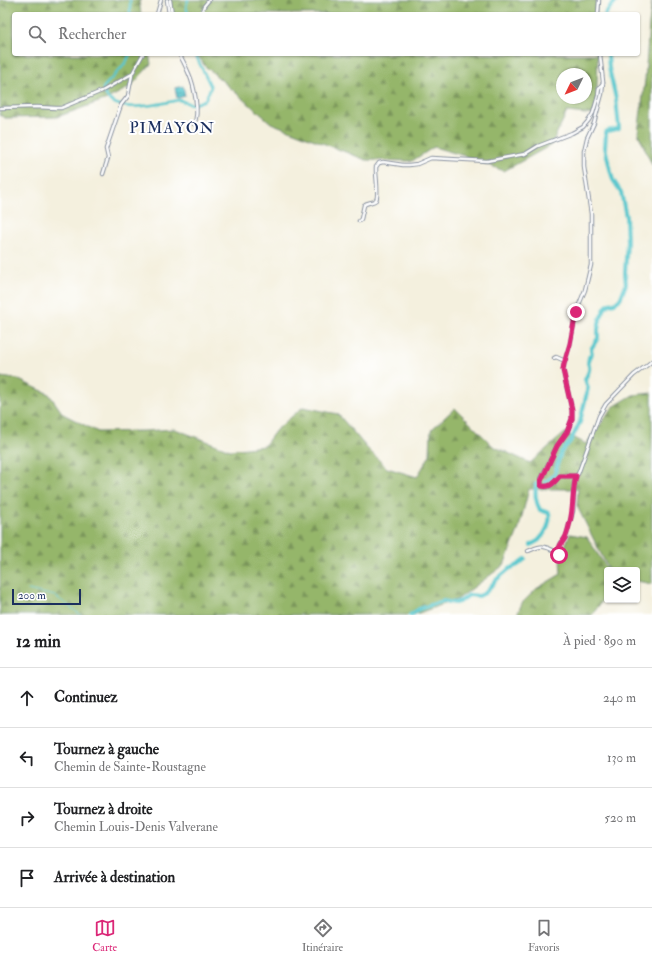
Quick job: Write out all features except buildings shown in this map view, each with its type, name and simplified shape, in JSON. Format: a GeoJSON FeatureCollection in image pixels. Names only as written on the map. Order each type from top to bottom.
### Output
{"type":"FeatureCollection","features":[{"type":"Feature","properties":{"kind":"street"},"geometry":{"type":"LineString","coordinates":[[158,12],[161,0]]}},
{"type":"Feature","properties":{"kind":"street"},"geometry":{"type":"LineString","coordinates":[[168,0],[168,12]]}},
{"type":"Feature","properties":{"kind":"street"},"geometry":{"type":"LineString","coordinates":[[168,0],[171,12]]}},
{"type":"Feature","properties":{"kind":"street"},"geometry":{"type":"LineString","coordinates":[[202,12],[209,0]]}},
{"type":"Feature","properties":{"kind":"street"},"geometry":{"type":"LineString","coordinates":[[598,12],[599,0]]}},
{"type":"Feature","properties":{"kind":"street"},"geometry":{"type":"LineString","coordinates":[[104,173],[108,158],[106,149],[121,106],[128,96],[132,74],[143,56]]}},
{"type":"Feature","properties":{"kind":"street"},"geometry":{"type":"LineString","coordinates":[[180,56],[190,75],[195,94],[197,117],[194,124]]}},
{"type":"Feature","properties":{"kind":"street"},"geometry":{"type":"LineString","coordinates":[[576,476],[560,476],[551,486],[541,485],[541,479],[557,446],[567,432],[572,419],[572,410],[563,370],[576,312],[585,290],[591,265],[591,214],[584,167],[584,151],[602,94],[603,82],[600,56]]}},
{"type":"Feature","properties":{"kind":"street"},"geometry":{"type":"LineString","coordinates":[[0,108],[58,108],[103,91],[132,74]]}},
{"type":"Feature","properties":{"kind":"street"},"geometry":{"type":"LineString","coordinates":[[359,221],[361,219],[364,205],[368,202],[373,202],[376,199],[376,167],[379,163],[383,162],[409,165],[431,158],[487,161],[525,154],[538,146],[572,133],[583,127],[589,120],[598,96],[599,87],[603,82]]}},
{"type":"Feature","properties":{"kind":"street"},"geometry":{"type":"LineString","coordinates":[[554,358],[556,357],[565,361]]}},
{"type":"Feature","properties":{"kind":"street"},"geometry":{"type":"LineString","coordinates":[[558,560],[559,548],[561,542],[566,537],[573,511],[576,476],[580,471],[600,416],[606,404],[634,375],[652,361]]}},
{"type":"Feature","properties":{"kind":"street"},"geometry":{"type":"LineString","coordinates":[[528,550],[544,546],[556,552]]}},
{"type":"Feature","properties":{"kind":"green space"},"geometry":{"type":"Polygon","coordinates":[[[0,0],[142,0],[139,1],[141,12],[12,12],[12,56],[149,56],[151,64],[130,87],[107,99],[57,117],[5,118],[0,115],[0,0]]]}},
{"type":"Feature","properties":{"kind":"green space"},"geometry":{"type":"Polygon","coordinates":[[[166,0],[597,0],[596,12],[173,12],[166,0]]]}},
{"type":"Feature","properties":{"kind":"green space"},"geometry":{"type":"Polygon","coordinates":[[[652,1],[652,165],[638,133],[645,80],[652,1]]]}},
{"type":"Feature","properties":{"kind":"green space"},"geometry":{"type":"Polygon","coordinates":[[[198,56],[598,56],[596,115],[567,112],[551,145],[504,171],[468,157],[434,147],[412,161],[366,160],[271,123],[205,66],[198,56]]]}},
{"type":"Feature","properties":{"kind":"green space"},"geometry":{"type":"Polygon","coordinates":[[[0,377],[17,379],[49,394],[63,414],[98,432],[175,429],[230,450],[264,446],[276,430],[303,407],[338,414],[366,447],[387,468],[417,477],[430,455],[431,430],[455,408],[493,446],[530,463],[566,432],[567,434],[586,444],[613,407],[633,395],[652,393],[652,584],[640,582],[640,567],[608,567],[577,506],[578,489],[529,489],[518,531],[504,565],[458,599],[413,615],[0,615],[0,377]]]}},
{"type":"Feature","properties":{"kind":"green space"},"geometry":{"type":"Polygon","coordinates":[[[570,534],[587,537],[606,567],[604,567],[604,598],[592,615],[517,615],[522,603],[536,589],[561,574],[560,558],[570,534]]]}},
{"type":"Feature","properties":{"kind":"water"},"geometry":{"type":"Polygon","coordinates":[[[183,86],[185,96],[177,98],[175,88],[183,86]]]}},
{"type":"Feature","properties":{"kind":"waterway"},"geometry":{"type":"LineString","coordinates":[[130,0],[130,12]]}},
{"type":"Feature","properties":{"kind":"waterway"},"geometry":{"type":"LineString","coordinates":[[188,0],[186,6],[188,12]]}},
{"type":"Feature","properties":{"kind":"waterway"},"geometry":{"type":"LineString","coordinates":[[607,12],[618,0]]}},
{"type":"Feature","properties":{"kind":"waterway"},"geometry":{"type":"LineString","coordinates":[[129,56],[122,68],[103,88],[107,97],[115,103],[124,106],[136,107],[181,100],[189,104],[195,104]]}},
{"type":"Feature","properties":{"kind":"waterway"},"geometry":{"type":"LineString","coordinates":[[196,56],[211,87],[205,100],[197,103]]}},
{"type":"Feature","properties":{"kind":"waterway"},"geometry":{"type":"LineString","coordinates":[[545,482],[555,473],[561,452],[570,442],[580,422],[588,388],[585,379],[589,369],[589,357],[592,354],[591,349],[598,338],[600,319],[605,308],[609,304],[615,303],[619,300],[626,284],[626,217],[621,192],[613,180],[605,147],[607,131],[619,128],[616,99],[609,68],[608,56]]}},
{"type":"Feature","properties":{"kind":"waterway"},"geometry":{"type":"LineString","coordinates":[[531,545],[539,540],[544,534],[549,520],[549,513],[540,510],[537,504],[536,484]]}},
{"type":"Feature","properties":{"kind":"waterway"},"geometry":{"type":"LineString","coordinates":[[410,615],[419,609],[443,601],[455,603],[461,601],[469,595],[479,596],[485,593],[496,580],[509,569],[518,565],[525,559]]}},
{"type":"Feature","properties":{"kind":"waterway"},"geometry":{"type":"LineString","coordinates":[[28,590],[55,596],[81,615]]}},
{"type":"Feature","properties":{"kind":"district","name":"PIMAYON"},"geometry":{"type":"Point","coordinates":[172,128]}},
{"type":"Feature","properties":{"kind":"route"},"geometry":{"type":"LineString","coordinates":[[559,555],[559,548],[561,542],[566,537],[573,511],[576,476],[560,476],[550,486],[542,486],[541,479],[557,446],[567,432],[572,419],[573,414],[563,370],[576,312]]}}]}
